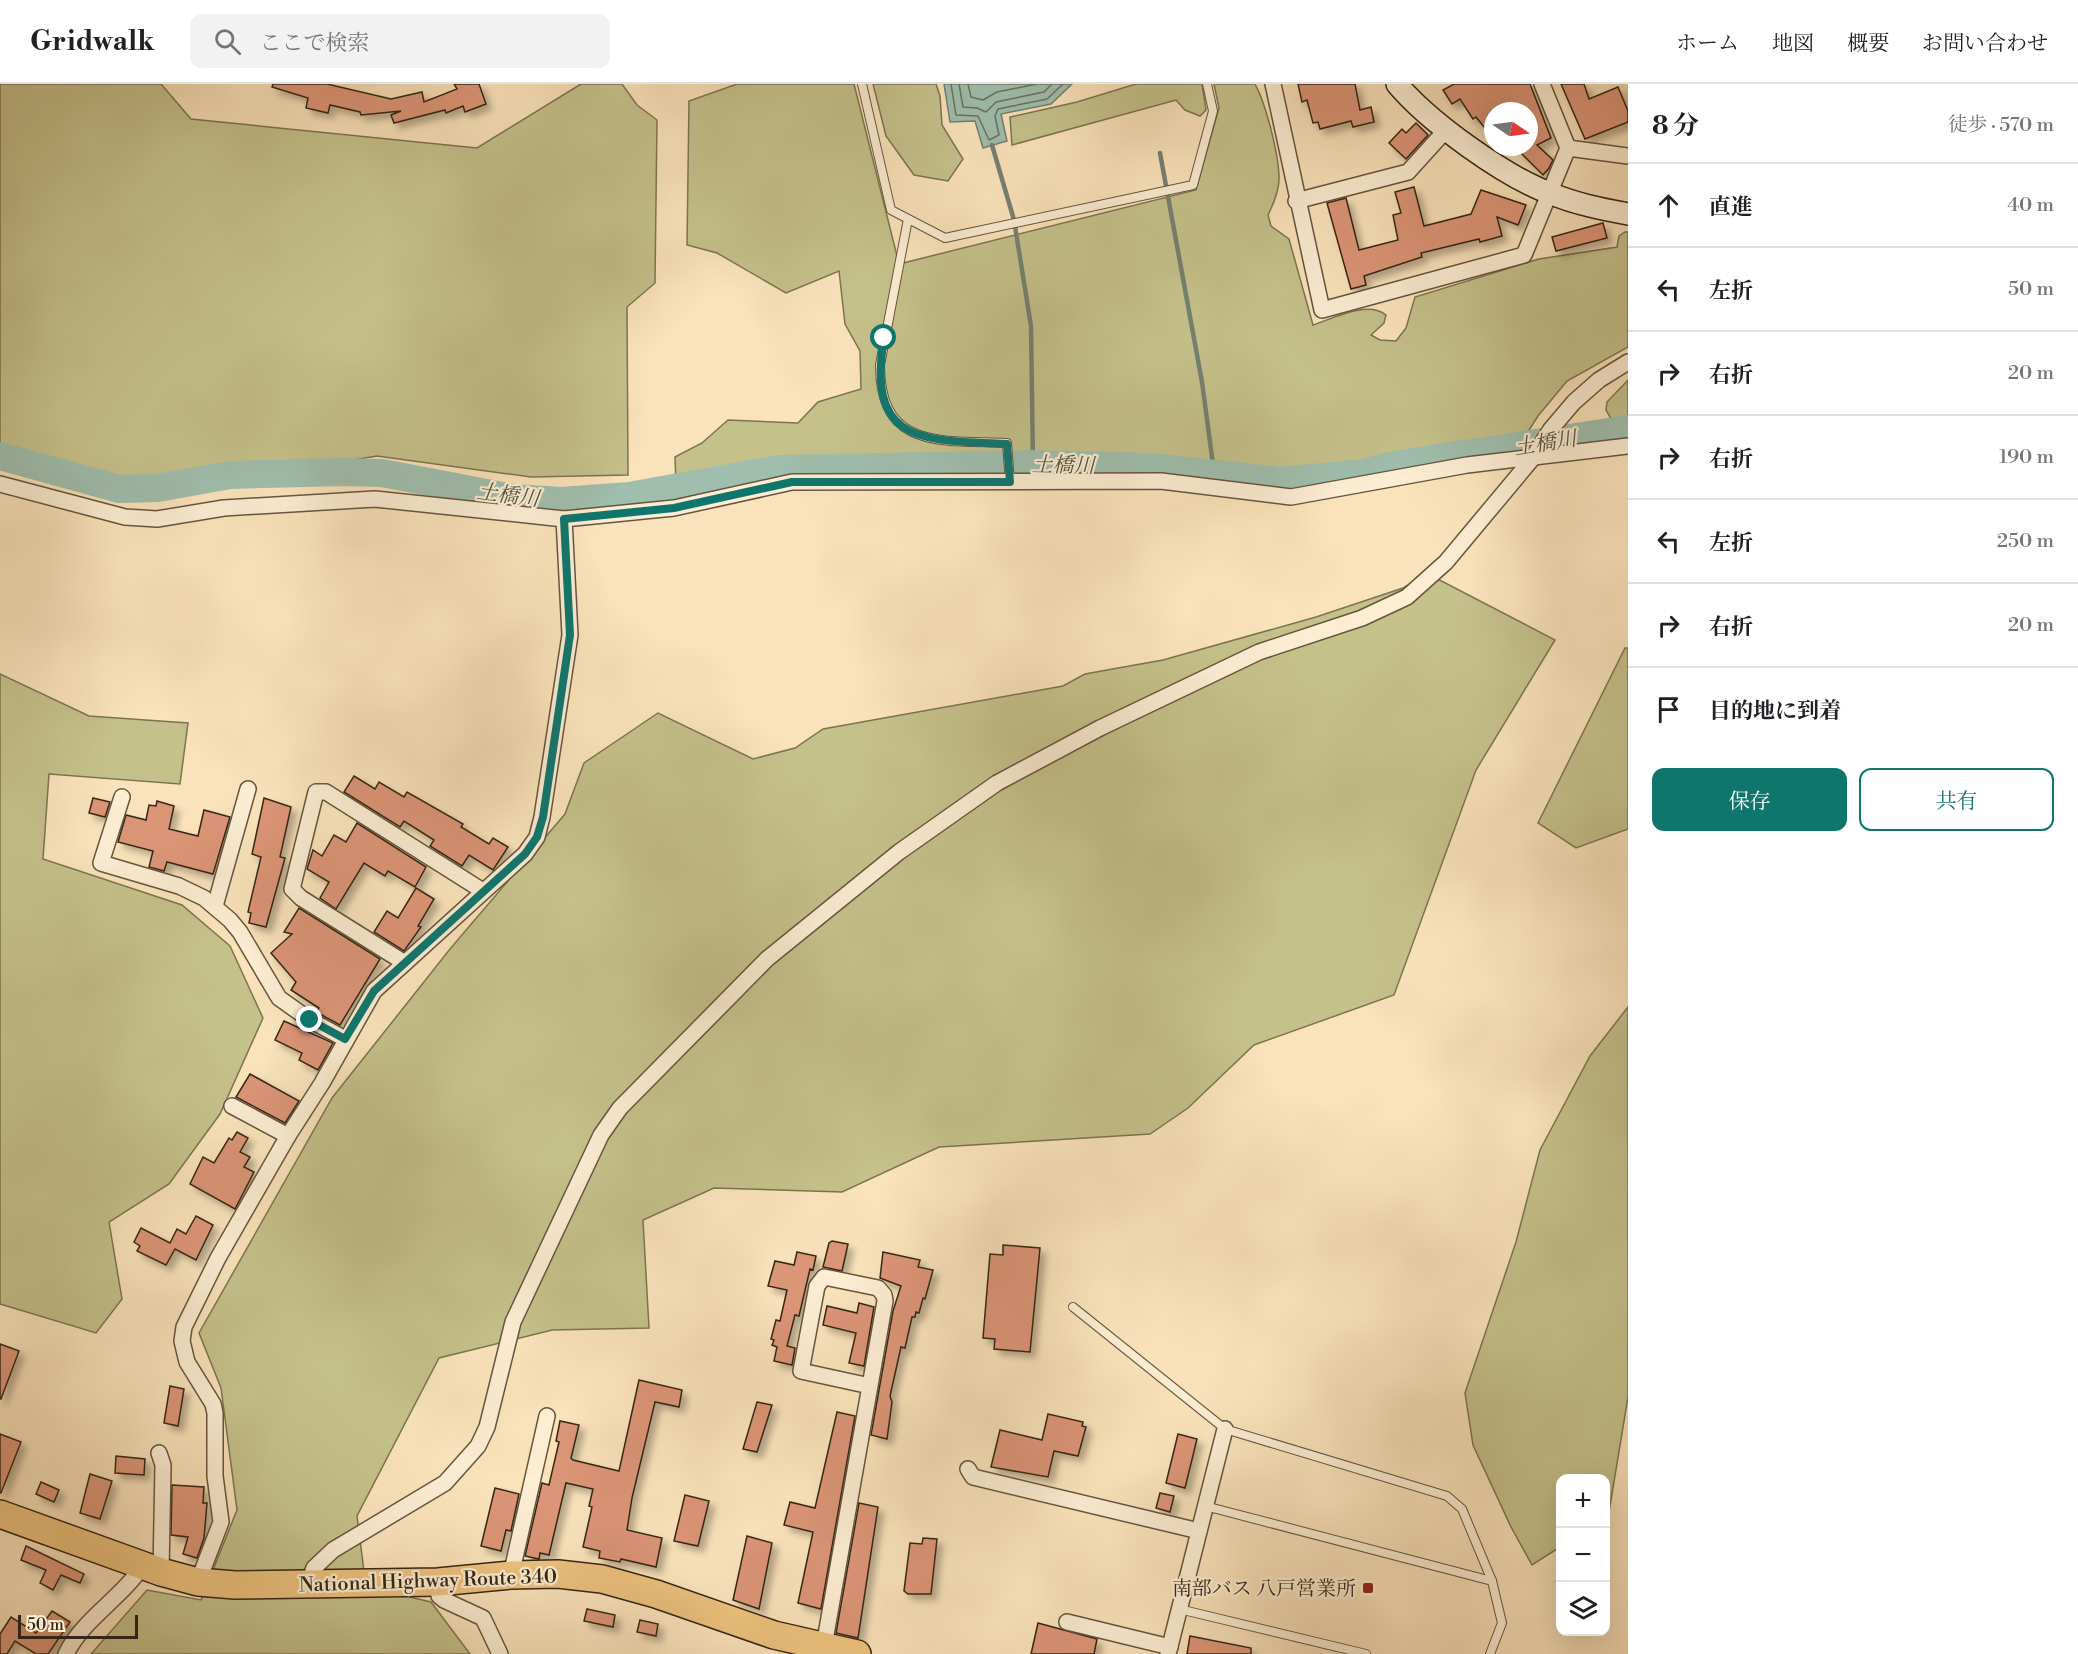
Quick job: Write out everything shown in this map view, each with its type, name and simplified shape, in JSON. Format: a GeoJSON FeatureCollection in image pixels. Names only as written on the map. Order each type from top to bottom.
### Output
{"type":"FeatureCollection","features":[{"type":"Feature","properties":{"kind":"highway","name":"National Highway Route 340"},"geometry":{"type":"LineString","coordinates":[[0,1514],[152,1569],[198,1582],[235,1585],[308,1585],[438,1582],[511,1575],[558,1574],[602,1579],[656,1594],[774,1635],[857,1654]]}},
{"type":"Feature","properties":{"kind":"street"},"geometry":{"type":"LineString","coordinates":[[1273,84],[1296,201],[1322,309],[1524,255],[1568,148],[1542,84]]}},
{"type":"Feature","properties":{"kind":"street"},"geometry":{"type":"LineString","coordinates":[[1397,84],[1412,101],[1446,130],[1501,167],[1550,194],[1628,214]]}},
{"type":"Feature","properties":{"kind":"street"},"geometry":{"type":"LineString","coordinates":[[1296,201],[1408,172],[1446,130]]}},
{"type":"Feature","properties":{"kind":"street"},"geometry":{"type":"LineString","coordinates":[[1568,148],[1628,156]]}},
{"type":"Feature","properties":{"kind":"street"},"geometry":{"type":"LineString","coordinates":[[308,1585],[314,1568],[333,1550],[445,1483],[478,1446],[487,1427],[513,1323],[601,1136],[627,1101],[767,959],[898,852],[997,783],[1100,728],[1259,652],[1362,618],[1407,597],[1446,562],[1533,459],[1551,429],[1574,402],[1599,380],[1628,362]]}},
{"type":"Feature","properties":{"kind":"street"},"geometry":{"type":"LineString","coordinates":[[0,484],[124,517],[157,519],[224,508],[375,499],[564,519],[674,508],[792,482],[1161,481],[1291,497],[1467,465],[1628,446]]}},
{"type":"Feature","properties":{"kind":"street"},"geometry":{"type":"LineString","coordinates":[[198,1582],[221,1522],[215,1476],[215,1413],[213,1404],[187,1362],[182,1341],[184,1327],[218,1258],[374,991],[525,854],[537,837],[543,817],[570,635],[564,519]]}},
{"type":"Feature","properties":{"kind":"street"},"geometry":{"type":"LineString","coordinates":[[215,906],[248,789]]}},
{"type":"Feature","properties":{"kind":"street"},"geometry":{"type":"LineString","coordinates":[[405,963],[301,898],[292,889],[316,792],[326,792],[483,891]]}},
{"type":"Feature","properties":{"kind":"street"},"geometry":{"type":"LineString","coordinates":[[122,797],[101,863],[179,886],[215,906],[240,932],[279,998],[310,1020],[345,1039]]}},
{"type":"Feature","properties":{"kind":"street"},"geometry":{"type":"LineString","coordinates":[[232,1106],[288,1136]]}},
{"type":"Feature","properties":{"kind":"street"},"geometry":{"type":"LineString","coordinates":[[824,1646],[870,1386],[884,1295],[878,1288],[824,1277],[817,1286],[801,1371],[870,1386]]}},
{"type":"Feature","properties":{"kind":"street"},"geometry":{"type":"LineString","coordinates":[[511,1575],[547,1416]]}},
{"type":"Feature","properties":{"kind":"street"},"geometry":{"type":"LineString","coordinates":[[1067,1622],[1169,1651],[1225,1429]]}},
{"type":"Feature","properties":{"kind":"street"},"geometry":{"type":"LineString","coordinates":[[66,1654],[82,1632],[130,1585],[152,1569],[163,1465],[159,1453]]}},
{"type":"Feature","properties":{"kind":"street"},"geometry":{"type":"LineString","coordinates":[[968,1469],[973,1477],[1199,1531]]}},
{"type":"Feature","properties":{"kind":"street"},"geometry":{"type":"LineString","coordinates":[[438,1582],[439,1596],[444,1600],[483,1618],[500,1654]]}},
{"type":"Feature","properties":{"kind":"lane"},"geometry":{"type":"LineString","coordinates":[[862,84],[891,210],[945,238],[1193,185],[1213,111],[1207,84]]}},
{"type":"Feature","properties":{"kind":"lane"},"geometry":{"type":"LineString","coordinates":[[908,219],[880,365],[880,388],[885,406],[895,422],[915,433],[935,440],[1007,444],[1010,482]]}},
{"type":"Feature","properties":{"kind":"lane"},"geometry":{"type":"LineString","coordinates":[[1073,1307],[1225,1429],[1447,1496],[1462,1509],[1492,1581],[1502,1623],[1490,1654]]}},
{"type":"Feature","properties":{"kind":"lane"},"geometry":{"type":"LineString","coordinates":[[1205,1506],[1492,1581]]}},
{"type":"Feature","properties":{"kind":"lane"},"geometry":{"type":"LineString","coordinates":[[1179,1609],[1366,1654]]}},
{"type":"Feature","properties":{"kind":"shaded area"},"geometry":{"type":"Polygon","coordinates":[[[0,84],[161,84],[191,119],[477,148],[581,84],[622,84],[637,105],[657,120],[655,283],[627,307],[628,475],[531,477],[377,456],[182,488],[83,486],[0,459],[0,84]]]}},
{"type":"Feature","properties":{"kind":"shaded area"},"geometry":{"type":"Polygon","coordinates":[[[737,84],[854,84],[899,264],[1196,190],[1219,108],[1214,84],[1255,84],[1267,116],[1278,165],[1278,191],[1268,215],[1271,226],[1289,239],[1313,325],[1351,312],[1370,309],[1386,315],[1384,323],[1371,335],[1380,340],[1396,341],[1406,328],[1415,297],[1539,259],[1617,247],[1619,236],[1628,232],[1628,347],[1567,381],[1538,416],[1524,438],[1347,468],[1281,475],[1223,466],[1046,456],[676,485],[675,457],[702,443],[728,420],[798,423],[818,402],[861,389],[860,351],[845,324],[839,271],[786,293],[717,253],[687,245],[689,101],[737,84]]]}},
{"type":"Feature","properties":{"kind":"shaded area"},"geometry":{"type":"Polygon","coordinates":[[[873,84],[936,84],[940,96],[942,125],[963,159],[948,181],[914,175],[886,136],[873,84]]]}},
{"type":"Feature","properties":{"kind":"shaded area"},"geometry":{"type":"Polygon","coordinates":[[[1136,84],[1202,84],[1206,110],[1200,116],[1185,110],[1176,100],[1012,145],[1010,117],[1077,102],[1136,84]]]}},
{"type":"Feature","properties":{"kind":"shaded area"},"geometry":{"type":"Polygon","coordinates":[[[1628,380],[1628,423],[1614,424],[1606,410],[1607,402],[1628,380]]]}},
{"type":"Feature","properties":{"kind":"shaded area"},"geometry":{"type":"Polygon","coordinates":[[[1428,574],[1555,640],[1476,770],[1394,995],[1254,1045],[1188,1108],[1150,1134],[939,1147],[842,1192],[714,1188],[643,1220],[649,1328],[552,1330],[439,1358],[357,1516],[366,1587],[431,1602],[470,1654],[91,1654],[147,1590],[201,1600],[237,1510],[221,1388],[199,1333],[332,1098],[450,949],[565,814],[584,763],[658,713],[753,759],[795,748],[823,729],[1063,686],[1085,674],[1163,660],[1316,617],[1403,588],[1428,574]]]}},
{"type":"Feature","properties":{"kind":"shaded area"},"geometry":{"type":"Polygon","coordinates":[[[1625,648],[1628,648],[1628,829],[1576,848],[1538,823],[1625,648]]]}},
{"type":"Feature","properties":{"kind":"shaded area"},"geometry":{"type":"Polygon","coordinates":[[[0,674],[89,716],[188,723],[180,784],[49,774],[43,859],[182,905],[230,946],[263,1018],[220,1114],[169,1184],[109,1222],[122,1299],[96,1333],[0,1304],[0,674]]]}},
{"type":"Feature","properties":{"kind":"shaded area"},"geometry":{"type":"Polygon","coordinates":[[[1628,1007],[1628,1397],[1610,1506],[1610,1474],[1556,1474],[1556,1550],[1532,1565],[1511,1527],[1473,1445],[1465,1393],[1516,1242],[1540,1150],[1590,1056],[1628,1007]]]}},
{"type":"Feature","properties":{"kind":"water"},"geometry":{"type":"Polygon","coordinates":[[[944,84],[1072,84],[1051,104],[1001,114],[1007,141],[983,148],[975,121],[950,122],[944,84]]]}},
{"type":"Feature","properties":{"kind":"building"},"geometry":{"type":"Polygon","coordinates":[[[273,84],[327,84],[391,99],[422,92],[424,102],[457,89],[454,84],[479,84],[486,104],[465,112],[463,106],[446,113],[445,110],[394,123],[391,115],[401,111],[361,115],[360,112],[330,105],[328,113],[306,108],[308,98],[272,87],[273,84]]]}},
{"type":"Feature","properties":{"kind":"building"},"geometry":{"type":"Polygon","coordinates":[[[1298,84],[1355,84],[1360,110],[1371,107],[1374,122],[1353,127],[1351,121],[1320,129],[1318,122],[1313,123],[1307,100],[1302,102],[1298,84]]]}},
{"type":"Feature","properties":{"kind":"building"},"geometry":{"type":"Polygon","coordinates":[[[1454,84],[1530,84],[1537,102],[1484,102],[1484,127],[1476,117],[1473,119],[1460,99],[1452,104],[1443,90],[1454,84]]]}},
{"type":"Feature","properties":{"kind":"building"},"geometry":{"type":"Polygon","coordinates":[[[1561,84],[1584,84],[1589,99],[1618,87],[1628,111],[1628,122],[1585,139],[1561,84]]]}},
{"type":"Feature","properties":{"kind":"building"},"geometry":{"type":"Polygon","coordinates":[[[1538,105],[1551,138],[1538,144],[1538,105]]]}},
{"type":"Feature","properties":{"kind":"building"},"geometry":{"type":"Polygon","coordinates":[[[1416,123],[1428,135],[1406,159],[1389,143],[1402,129],[1406,133],[1416,123]]]}},
{"type":"Feature","properties":{"kind":"building"},"geometry":{"type":"Polygon","coordinates":[[[1538,146],[1553,160],[1543,175],[1524,156],[1538,156],[1538,146]]]}},
{"type":"Feature","properties":{"kind":"building"},"geometry":{"type":"Polygon","coordinates":[[[1414,187],[1424,226],[1471,214],[1481,190],[1526,205],[1518,225],[1497,217],[1502,236],[1421,253],[1422,257],[1364,276],[1366,285],[1351,289],[1327,203],[1346,198],[1359,250],[1398,240],[1393,215],[1401,213],[1395,192],[1414,187]]]}},
{"type":"Feature","properties":{"kind":"building"},"geometry":{"type":"Polygon","coordinates":[[[1603,223],[1607,238],[1556,251],[1552,237],[1603,223]]]}},
{"type":"Feature","properties":{"kind":"building"},"geometry":{"type":"Polygon","coordinates":[[[354,776],[375,789],[379,782],[404,797],[407,792],[463,824],[461,827],[489,844],[493,838],[508,847],[493,870],[469,855],[462,866],[430,846],[434,840],[404,821],[400,827],[344,792],[354,776]]]}},
{"type":"Feature","properties":{"kind":"building"},"geometry":{"type":"Polygon","coordinates":[[[93,798],[110,802],[105,817],[89,813],[93,798]]]}},
{"type":"Feature","properties":{"kind":"building"},"geometry":{"type":"Polygon","coordinates":[[[264,798],[291,807],[280,857],[285,858],[266,927],[249,923],[251,913],[248,912],[261,857],[252,854],[264,798]]]}},
{"type":"Feature","properties":{"kind":"building"},"geometry":{"type":"Polygon","coordinates":[[[157,801],[174,806],[169,829],[198,836],[204,810],[230,817],[213,874],[167,862],[164,871],[149,867],[153,851],[118,842],[126,815],[146,820],[149,805],[156,806],[157,801]]]}},
{"type":"Feature","properties":{"kind":"building"},"geometry":{"type":"Polygon","coordinates":[[[357,823],[426,867],[415,887],[388,871],[385,876],[364,863],[336,909],[320,898],[329,882],[307,869],[313,850],[322,856],[334,835],[346,842],[357,823]]]}},
{"type":"Feature","properties":{"kind":"building"},"geometry":{"type":"Polygon","coordinates":[[[416,888],[434,899],[418,926],[421,927],[404,951],[374,932],[387,911],[398,918],[416,888]]]}},
{"type":"Feature","properties":{"kind":"building"},"geometry":{"type":"Polygon","coordinates":[[[299,908],[380,959],[340,1025],[316,1012],[319,1008],[291,990],[296,982],[271,953],[292,934],[284,932],[299,908]]]}},
{"type":"Feature","properties":{"kind":"building"},"geometry":{"type":"Polygon","coordinates":[[[284,1021],[333,1043],[318,1070],[299,1060],[302,1053],[275,1040],[284,1021]]]}},
{"type":"Feature","properties":{"kind":"building"},"geometry":{"type":"Polygon","coordinates":[[[250,1074],[299,1101],[285,1123],[236,1097],[250,1074]]]}},
{"type":"Feature","properties":{"kind":"building"},"geometry":{"type":"Polygon","coordinates":[[[237,1132],[248,1138],[240,1152],[250,1157],[244,1167],[254,1172],[235,1209],[190,1184],[203,1157],[214,1163],[229,1138],[232,1140],[237,1132]]]}},
{"type":"Feature","properties":{"kind":"building"},"geometry":{"type":"Polygon","coordinates":[[[196,1216],[213,1225],[196,1260],[175,1249],[166,1265],[137,1251],[140,1246],[134,1242],[141,1228],[170,1243],[177,1229],[186,1234],[196,1216]]]}},
{"type":"Feature","properties":{"kind":"building"},"geometry":{"type":"Polygon","coordinates":[[[832,1241],[848,1244],[842,1271],[823,1267],[829,1243],[832,1241]]]}},
{"type":"Feature","properties":{"kind":"building"},"geometry":{"type":"Polygon","coordinates":[[[1003,1245],[1040,1248],[1030,1352],[994,1349],[995,1339],[983,1338],[990,1254],[1003,1255],[1003,1245]]]}},
{"type":"Feature","properties":{"kind":"building"},"geometry":{"type":"Polygon","coordinates":[[[797,1252],[816,1256],[813,1270],[810,1269],[799,1316],[795,1315],[787,1346],[795,1348],[792,1365],[774,1361],[777,1347],[772,1345],[774,1340],[771,1339],[776,1320],[780,1321],[787,1290],[768,1286],[775,1261],[794,1265],[797,1252]]]}},
{"type":"Feature","properties":{"kind":"building"},"geometry":{"type":"Polygon","coordinates":[[[883,1252],[920,1260],[918,1267],[933,1270],[919,1313],[916,1312],[915,1317],[912,1317],[905,1348],[901,1347],[890,1396],[892,1402],[887,1439],[871,1435],[893,1311],[901,1286],[880,1278],[883,1252]]]}},
{"type":"Feature","properties":{"kind":"building"},"geometry":{"type":"Polygon","coordinates":[[[859,1303],[874,1307],[864,1366],[849,1363],[856,1333],[823,1325],[827,1306],[857,1313],[859,1303]]]}},
{"type":"Feature","properties":{"kind":"building"},"geometry":{"type":"Polygon","coordinates":[[[0,1344],[19,1351],[1,1399],[0,1399],[0,1344]]]}},
{"type":"Feature","properties":{"kind":"building"},"geometry":{"type":"Polygon","coordinates":[[[639,1380],[682,1390],[679,1407],[655,1402],[632,1498],[627,1530],[662,1538],[656,1567],[621,1559],[620,1562],[599,1558],[600,1551],[583,1547],[592,1507],[589,1506],[593,1489],[566,1483],[549,1555],[540,1553],[539,1559],[525,1556],[542,1483],[549,1485],[559,1442],[556,1441],[560,1421],[579,1425],[571,1458],[573,1460],[619,1471],[639,1380]]]}},
{"type":"Feature","properties":{"kind":"building"},"geometry":{"type":"Polygon","coordinates":[[[170,1386],[184,1389],[178,1426],[164,1423],[170,1386]]]}},
{"type":"Feature","properties":{"kind":"building"},"geometry":{"type":"Polygon","coordinates":[[[757,1402],[772,1405],[757,1452],[743,1449],[757,1402]]]}},
{"type":"Feature","properties":{"kind":"building"},"geometry":{"type":"Polygon","coordinates":[[[837,1412],[855,1416],[821,1609],[798,1603],[813,1532],[784,1525],[790,1502],[815,1508],[837,1412]]]}},
{"type":"Feature","properties":{"kind":"building"},"geometry":{"type":"Polygon","coordinates":[[[1048,1414],[1083,1422],[1082,1426],[1086,1427],[1078,1456],[1054,1451],[1048,1477],[991,1467],[1000,1430],[1042,1440],[1048,1414]]]}},
{"type":"Feature","properties":{"kind":"building"},"geometry":{"type":"Polygon","coordinates":[[[0,1434],[21,1442],[1,1493],[0,1493],[0,1434]]]}},
{"type":"Feature","properties":{"kind":"building"},"geometry":{"type":"Polygon","coordinates":[[[1178,1434],[1197,1439],[1185,1488],[1166,1483],[1178,1434]]]}},
{"type":"Feature","properties":{"kind":"building"},"geometry":{"type":"Polygon","coordinates":[[[116,1456],[145,1459],[144,1475],[115,1473],[116,1456]]]}},
{"type":"Feature","properties":{"kind":"building"},"geometry":{"type":"Polygon","coordinates":[[[90,1474],[112,1481],[100,1519],[80,1513],[90,1474]]]}},
{"type":"Feature","properties":{"kind":"building"},"geometry":{"type":"Polygon","coordinates":[[[41,1482],[59,1490],[54,1502],[36,1494],[41,1482]]]}},
{"type":"Feature","properties":{"kind":"building"},"geometry":{"type":"Polygon","coordinates":[[[172,1485],[204,1487],[203,1503],[207,1503],[204,1538],[197,1558],[183,1554],[188,1537],[171,1535],[172,1485]]]}},
{"type":"Feature","properties":{"kind":"building"},"geometry":{"type":"Polygon","coordinates":[[[495,1488],[519,1494],[511,1531],[506,1530],[501,1551],[481,1546],[495,1488]]]}},
{"type":"Feature","properties":{"kind":"building"},"geometry":{"type":"Polygon","coordinates":[[[1160,1493],[1174,1496],[1170,1512],[1156,1508],[1160,1493]]]}},
{"type":"Feature","properties":{"kind":"building"},"geometry":{"type":"Polygon","coordinates":[[[685,1495],[709,1501],[698,1546],[674,1541],[685,1495]]]}},
{"type":"Feature","properties":{"kind":"building"},"geometry":{"type":"Polygon","coordinates":[[[859,1503],[878,1507],[858,1638],[836,1633],[859,1503]]]}},
{"type":"Feature","properties":{"kind":"building"},"geometry":{"type":"Polygon","coordinates":[[[747,1536],[772,1543],[759,1609],[733,1600],[747,1536]]]}},
{"type":"Feature","properties":{"kind":"building"},"geometry":{"type":"Polygon","coordinates":[[[923,1538],[937,1539],[931,1594],[908,1594],[904,1591],[910,1543],[922,1544],[923,1538]]]}},
{"type":"Feature","properties":{"kind":"building"},"geometry":{"type":"Polygon","coordinates":[[[26,1546],[84,1574],[80,1583],[61,1575],[53,1590],[40,1583],[46,1570],[21,1560],[26,1546]]]}},
{"type":"Feature","properties":{"kind":"building"},"geometry":{"type":"Polygon","coordinates":[[[587,1609],[615,1615],[613,1627],[584,1621],[587,1609]]]}},
{"type":"Feature","properties":{"kind":"building"},"geometry":{"type":"Polygon","coordinates":[[[52,1611],[70,1622],[48,1654],[36,1654],[15,1641],[7,1654],[0,1654],[0,1634],[11,1617],[36,1633],[52,1611]]]}},
{"type":"Feature","properties":{"kind":"building"},"geometry":{"type":"Polygon","coordinates":[[[640,1620],[658,1624],[656,1636],[637,1632],[640,1620]]]}},
{"type":"Feature","properties":{"kind":"building"},"geometry":{"type":"Polygon","coordinates":[[[1038,1623],[1097,1639],[1094,1654],[1031,1654],[1038,1623]]]}},
{"type":"Feature","properties":{"kind":"building"},"geometry":{"type":"Polygon","coordinates":[[[1190,1636],[1251,1648],[1251,1654],[1187,1654],[1190,1636]]]}},
{"type":"Feature","properties":{"kind":"waterway"},"geometry":{"type":"LineString","coordinates":[[992,145],[1014,220],[1031,326],[1033,464]]}},
{"type":"Feature","properties":{"kind":"waterway"},"geometry":{"type":"LineString","coordinates":[[1160,153],[1202,382],[1214,472]]}},
{"type":"Feature","properties":{"kind":"waterway","name":"土橋川"},"geometry":{"type":"LineString","coordinates":[[0,456],[119,489],[158,488],[230,475],[382,473],[513,498],[562,501],[629,496],[779,469],[1033,464],[1152,467],[1281,481],[1365,473],[1393,465],[1628,429]]}},
{"type":"Feature","properties":{"kind":"place","name":"南部バス 八戸営業所"},"geometry":{"type":"Point","coordinates":[1368,1588]}},
{"type":"Feature","properties":{"kind":"route"},"geometry":{"type":"LineString","coordinates":[[310,1020],[345,1039],[374,991],[525,854],[537,837],[543,817],[570,635],[564,519],[674,508],[792,482],[1010,482],[1007,444],[935,440],[915,433],[895,422],[885,406],[880,388],[880,365],[884,338]]}}]}
